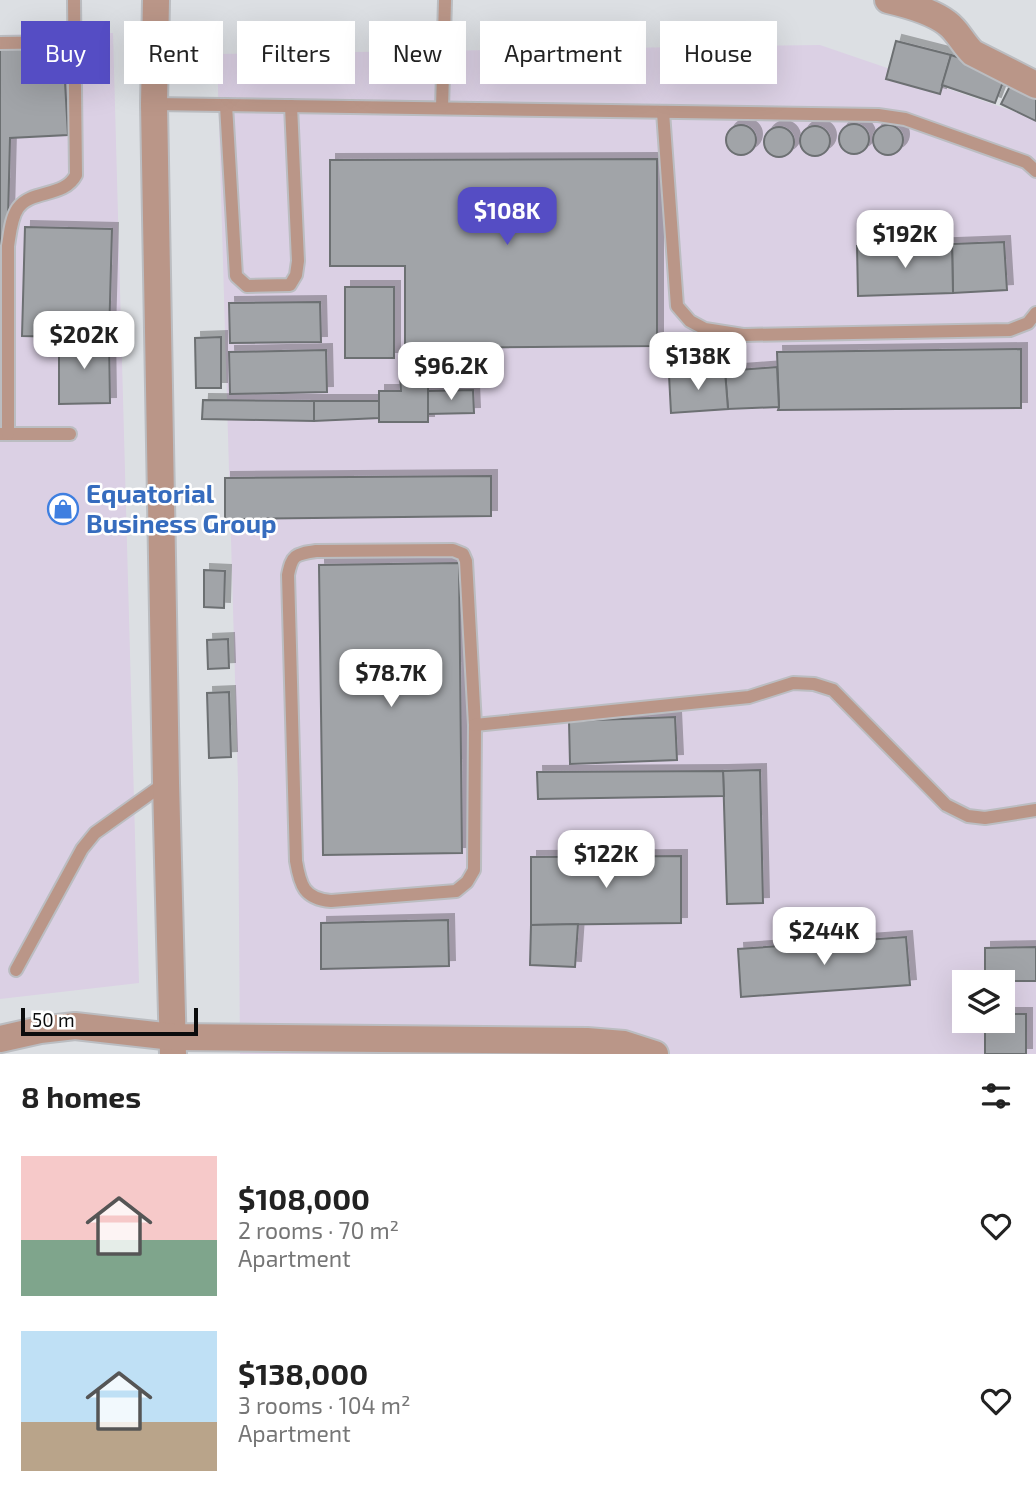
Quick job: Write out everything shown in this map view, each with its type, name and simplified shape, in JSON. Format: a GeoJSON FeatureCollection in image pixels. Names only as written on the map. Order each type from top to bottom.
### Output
{"type":"FeatureCollection","features":[{"type":"Feature","properties":{"kind":"street"},"geometry":{"type":"LineString","coordinates":[[156,0],[154,104],[173,1045]]}},
{"type":"Feature","properties":{"kind":"street"},"geometry":{"type":"LineString","coordinates":[[888,0],[948,23],[973,53],[1036,85]]}},
{"type":"Feature","properties":{"kind":"street"},"geometry":{"type":"LineString","coordinates":[[0,1039],[75,1026],[173,1045],[586,1048],[624,1044],[655,1054]]}},
{"type":"Feature","properties":{"kind":"lane"},"geometry":{"type":"LineString","coordinates":[[74,0],[74,21]]}},
{"type":"Feature","properties":{"kind":"lane"},"geometry":{"type":"LineString","coordinates":[[442,108],[445,0]]}},
{"type":"Feature","properties":{"kind":"lane"},"geometry":{"type":"LineString","coordinates":[[0,43],[21,43]]}},
{"type":"Feature","properties":{"kind":"lane"},"geometry":{"type":"LineString","coordinates":[[70,433],[4,434],[8,246],[12,223],[18,208],[26,201],[66,187],[76,175],[75,84]]}},
{"type":"Feature","properties":{"kind":"lane"},"geometry":{"type":"LineString","coordinates":[[154,104],[878,115],[905,119],[1026,162],[1036,171]]}},
{"type":"Feature","properties":{"kind":"lane"},"geometry":{"type":"LineString","coordinates":[[226,105],[236,276],[247,286],[257,287],[290,285],[296,275],[298,261],[291,106]]}},
{"type":"Feature","properties":{"kind":"lane"},"geometry":{"type":"LineString","coordinates":[[663,111],[677,306],[690,321],[705,329],[743,335],[1010,330],[1028,324],[1036,313]]}},
{"type":"Feature","properties":{"kind":"lane"},"geometry":{"type":"LineString","coordinates":[[453,550],[463,554],[466,561],[475,725],[474,870],[467,882],[456,891],[331,901],[317,900],[307,892],[299,881],[296,861],[288,576],[291,560],[299,553],[316,551],[453,550]]}},
{"type":"Feature","properties":{"kind":"lane"},"geometry":{"type":"LineString","coordinates":[[475,725],[749,697],[793,683],[814,684],[833,690],[946,805],[968,816],[985,818],[1036,810]]}},
{"type":"Feature","properties":{"kind":"lane"},"geometry":{"type":"LineString","coordinates":[[16,970],[82,849],[95,833],[166,783]]}},
{"type":"Feature","properties":{"kind":"shaded area","name":"Equatorial Business Group"},"geometry":{"type":"Polygon","coordinates":[[[110,33],[113,33],[139,983],[0,999],[0,35],[21,35],[21,84],[110,84],[110,33]]]}},
{"type":"Feature","properties":{"kind":"shaded area"},"geometry":{"type":"Polygon","coordinates":[[[820,45],[1036,119],[1036,1054],[240,1054],[238,782],[218,84],[223,84],[223,54],[237,54],[237,84],[355,84],[355,52],[369,52],[369,84],[466,84],[466,50],[480,50],[480,84],[646,84],[646,48],[660,47],[660,84],[777,84],[777,46],[820,45]]]}},
{"type":"Feature","properties":{"kind":"building"},"geometry":{"type":"Polygon","coordinates":[[[896,41],[951,55],[940,94],[886,79],[896,41]]]}},
{"type":"Feature","properties":{"kind":"building"},"geometry":{"type":"Polygon","coordinates":[[[0,48],[21,48],[21,84],[65,84],[68,135],[10,138],[5,340],[0,340],[0,48]]]}},
{"type":"Feature","properties":{"kind":"building"},"geometry":{"type":"Polygon","coordinates":[[[951,55],[1006,74],[995,103],[942,85],[951,55]]]}},
{"type":"Feature","properties":{"kind":"building"},"geometry":{"type":"Polygon","coordinates":[[[1013,80],[1036,91],[1036,121],[1001,104],[1013,80]]]}},
{"type":"Feature","properties":{"kind":"building"},"geometry":{"type":"Polygon","coordinates":[[[854,124],[865,128],[869,139],[865,150],[854,154],[843,150],[839,139],[843,128],[854,124]]]}},
{"type":"Feature","properties":{"kind":"building"},"geometry":{"type":"Polygon","coordinates":[[[741,125],[752,129],[756,140],[752,151],[741,155],[730,151],[726,140],[730,129],[741,125]]]}},
{"type":"Feature","properties":{"kind":"building"},"geometry":{"type":"Polygon","coordinates":[[[888,125],[899,129],[903,140],[899,151],[888,155],[877,151],[873,140],[877,129],[888,125]]]}},
{"type":"Feature","properties":{"kind":"building"},"geometry":{"type":"Polygon","coordinates":[[[815,126],[826,130],[830,141],[826,152],[815,156],[804,152],[800,141],[804,130],[815,126]]]}},
{"type":"Feature","properties":{"kind":"building"},"geometry":{"type":"Polygon","coordinates":[[[779,127],[790,131],[794,142],[790,153],[779,157],[768,153],[764,142],[768,131],[779,127]]]}},
{"type":"Feature","properties":{"kind":"building"},"geometry":{"type":"Polygon","coordinates":[[[657,159],[657,346],[405,348],[405,266],[330,266],[330,160],[657,159]]]}},
{"type":"Feature","properties":{"kind":"building"},"geometry":{"type":"Polygon","coordinates":[[[25,227],[112,229],[109,338],[22,336],[25,227]]]}},
{"type":"Feature","properties":{"kind":"building"},"geometry":{"type":"Polygon","coordinates":[[[1004,242],[1007,290],[953,293],[952,244],[1004,242]]]}},
{"type":"Feature","properties":{"kind":"building"},"geometry":{"type":"Polygon","coordinates":[[[952,244],[953,293],[858,296],[857,246],[952,244]]]}},
{"type":"Feature","properties":{"kind":"building"},"geometry":{"type":"Polygon","coordinates":[[[345,287],[394,287],[394,358],[345,358],[345,287]]]}},
{"type":"Feature","properties":{"kind":"building"},"geometry":{"type":"Polygon","coordinates":[[[320,302],[321,342],[230,343],[229,303],[320,302]]]}},
{"type":"Feature","properties":{"kind":"building"},"geometry":{"type":"Polygon","coordinates":[[[59,337],[109,338],[110,403],[59,404],[59,337]]]}},
{"type":"Feature","properties":{"kind":"building"},"geometry":{"type":"Polygon","coordinates":[[[221,337],[221,388],[196,388],[195,338],[221,337]]]}},
{"type":"Feature","properties":{"kind":"building"},"geometry":{"type":"Polygon","coordinates":[[[1021,349],[1021,408],[778,410],[777,352],[1021,349]]]}},
{"type":"Feature","properties":{"kind":"building"},"geometry":{"type":"Polygon","coordinates":[[[326,350],[327,392],[230,394],[229,352],[326,350]]]}},
{"type":"Feature","properties":{"kind":"building"},"geometry":{"type":"Polygon","coordinates":[[[777,367],[779,407],[728,409],[725,371],[777,367]]]}},
{"type":"Feature","properties":{"kind":"building"},"geometry":{"type":"Polygon","coordinates":[[[725,371],[728,409],[671,413],[669,375],[725,371]]]}},
{"type":"Feature","properties":{"kind":"building"},"geometry":{"type":"Polygon","coordinates":[[[400,376],[428,376],[428,422],[379,422],[379,391],[401,391],[400,376]]]}},
{"type":"Feature","properties":{"kind":"building"},"geometry":{"type":"Polygon","coordinates":[[[473,390],[474,413],[428,414],[428,391],[473,390]]]}},
{"type":"Feature","properties":{"kind":"building"},"geometry":{"type":"Polygon","coordinates":[[[203,400],[314,401],[314,421],[202,419],[203,400]]]}},
{"type":"Feature","properties":{"kind":"building"},"geometry":{"type":"Polygon","coordinates":[[[314,401],[379,401],[379,418],[314,421],[314,401]]]}},
{"type":"Feature","properties":{"kind":"building"},"geometry":{"type":"Polygon","coordinates":[[[491,476],[491,516],[225,519],[225,478],[491,476]]]}},
{"type":"Feature","properties":{"kind":"building"},"geometry":{"type":"Polygon","coordinates":[[[459,563],[462,853],[323,855],[319,565],[459,563]]]}},
{"type":"Feature","properties":{"kind":"building"},"geometry":{"type":"Polygon","coordinates":[[[204,570],[225,571],[224,608],[204,607],[204,570]]]}},
{"type":"Feature","properties":{"kind":"building"},"geometry":{"type":"Polygon","coordinates":[[[228,639],[229,668],[208,669],[207,640],[228,639]]]}},
{"type":"Feature","properties":{"kind":"building"},"geometry":{"type":"Polygon","coordinates":[[[229,692],[231,757],[209,758],[207,693],[229,692]]]}},
{"type":"Feature","properties":{"kind":"building"},"geometry":{"type":"Polygon","coordinates":[[[675,717],[677,760],[570,764],[569,721],[675,717]]]}},
{"type":"Feature","properties":{"kind":"building"},"geometry":{"type":"Polygon","coordinates":[[[760,770],[763,903],[727,904],[723,771],[760,770]]]}},
{"type":"Feature","properties":{"kind":"building"},"geometry":{"type":"Polygon","coordinates":[[[723,771],[724,796],[538,799],[537,772],[723,771]]]}},
{"type":"Feature","properties":{"kind":"building"},"geometry":{"type":"Polygon","coordinates":[[[681,856],[681,923],[531,925],[531,857],[681,856]]]}},
{"type":"Feature","properties":{"kind":"building"},"geometry":{"type":"Polygon","coordinates":[[[448,920],[449,966],[321,969],[321,923],[448,920]]]}},
{"type":"Feature","properties":{"kind":"building"},"geometry":{"type":"Polygon","coordinates":[[[578,924],[575,967],[530,965],[531,925],[578,924]]]}},
{"type":"Feature","properties":{"kind":"building"},"geometry":{"type":"Polygon","coordinates":[[[906,937],[910,985],[741,997],[738,949],[906,937]]]}},
{"type":"Feature","properties":{"kind":"building"},"geometry":{"type":"Polygon","coordinates":[[[1036,947],[1036,981],[1015,981],[1015,970],[985,970],[985,948],[1036,947]]]}},
{"type":"Feature","properties":{"kind":"building"},"geometry":{"type":"Polygon","coordinates":[[[1015,1014],[1026,1014],[1026,1054],[985,1054],[985,1033],[1015,1033],[1015,1014]]]}},
{"type":"Feature","properties":{"kind":"place","name":"Equatorial Business Group"},"geometry":{"type":"Point","coordinates":[63,509]}}]}
